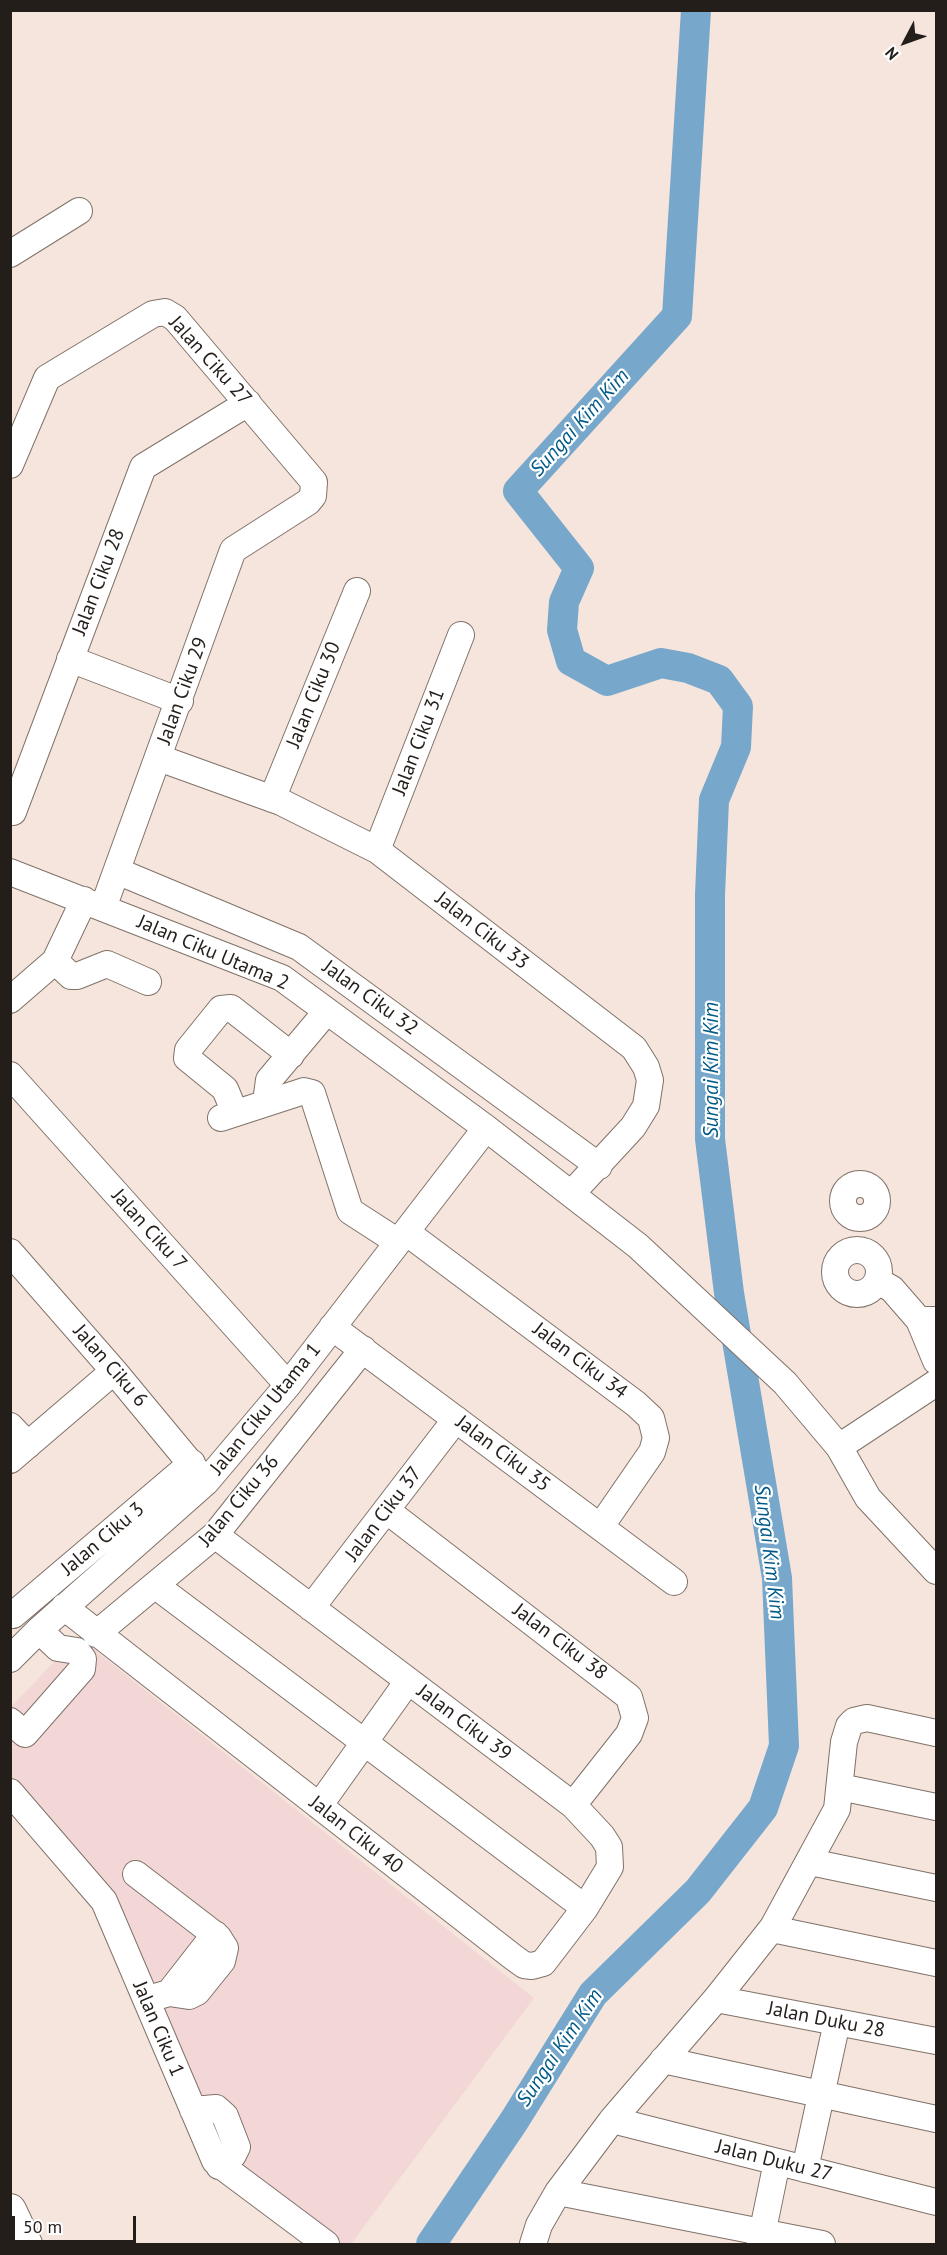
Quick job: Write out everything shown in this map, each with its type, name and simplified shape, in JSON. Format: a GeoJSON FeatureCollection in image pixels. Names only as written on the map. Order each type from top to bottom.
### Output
{"type":"FeatureCollection","features":[{"type":"Feature","properties":{"kind":"main road"},"geometry":{"type":"LineString","coordinates":[[10,2210],[26,2244]]}},
{"type":"Feature","properties":{"kind":"street"},"geometry":{"type":"LineString","coordinates":[[10,254],[79,211]]}},
{"type":"Feature","properties":{"kind":"street","name":"Jalan Ciku 27"},"geometry":{"type":"LineString","coordinates":[[12,456],[46,378],[158,312],[175,318],[314,482],[313,496],[301,507]]}},
{"type":"Feature","properties":{"kind":"street","name":"Jalan Ciku 28"},"geometry":{"type":"LineString","coordinates":[[12,812],[143,467],[248,403]]}},
{"type":"Feature","properties":{"kind":"street","name":"Jalan Ciku 29"},"geometry":{"type":"LineString","coordinates":[[55,961],[117,871],[233,550],[301,507]]}},
{"type":"Feature","properties":{"kind":"street","name":"Jalan Ciku 30"},"geometry":{"type":"LineString","coordinates":[[272,799],[357,591]]}},
{"type":"Feature","properties":{"kind":"street","name":"Jalan Ciku 31"},"geometry":{"type":"LineString","coordinates":[[377,850],[461,634]]}},
{"type":"Feature","properties":{"kind":"street"},"geometry":{"type":"LineString","coordinates":[[70,659],[180,700]]}},
{"type":"Feature","properties":{"kind":"street","name":"Jalan Ciku 33"},"geometry":{"type":"LineString","coordinates":[[159,758],[272,799],[377,850],[634,1048],[650,1080],[646,1106],[633,1127],[571,1194]]}},
{"type":"Feature","properties":{"kind":"street","name":"Jalan Ciku 32"},"geometry":{"type":"LineString","coordinates":[[117,871],[299,946],[599,1166]]}},
{"type":"Feature","properties":{"kind":"street","name":"Jalan Ciku Utama 2"},"geometry":{"type":"LineString","coordinates":[[10,872],[282,978],[486,1128],[638,1246],[785,1383],[839,1448],[868,1498],[936,1571]]}},
{"type":"Feature","properties":{"kind":"street"},"geometry":{"type":"LineString","coordinates":[[10,1000],[55,961],[71,976],[77,976],[106,964],[148,982]]}},
{"type":"Feature","properties":{"kind":"street"},"geometry":{"type":"LineString","coordinates":[[291,1055],[231,1008],[221,1009],[187,1054],[189,1061],[225,1089],[228,1115],[304,1091],[312,1093],[350,1210],[401,1237]]}},
{"type":"Feature","properties":{"kind":"street"},"geometry":{"type":"LineString","coordinates":[[266,1102],[268,1082],[327,1011]]}},
{"type":"Feature","properties":{"kind":"street","name":"Jalan Ciku 7"},"geometry":{"type":"LineString","coordinates":[[10,1075],[288,1385]]}},
{"type":"Feature","properties":{"kind":"street","name":"Jalan Ciku Utama 1"},"geometry":{"type":"LineString","coordinates":[[10,1659],[288,1385],[486,1128]]}},
{"type":"Feature","properties":{"kind":"street"},"geometry":{"type":"LineString","coordinates":[[853,1216],[855,1250]]}},
{"type":"Feature","properties":{"kind":"street","name":"Jalan Ciku 34"},"geometry":{"type":"LineString","coordinates":[[401,1237],[636,1404],[651,1418],[656,1438],[652,1452],[600,1526]]}},
{"type":"Feature","properties":{"kind":"street"},"geometry":{"type":"LineString","coordinates":[[855,1250],[866,1252],[875,1259],[880,1269],[878,1281],[871,1290],[860,1294],[849,1293],[839,1286],[835,1275],[837,1263],[844,1254],[855,1250]]}},
{"type":"Feature","properties":{"kind":"street","name":"Jalan Ciku 6"},"geometry":{"type":"LineString","coordinates":[[10,1252],[199,1472]]}},
{"type":"Feature","properties":{"kind":"street"},"geometry":{"type":"LineString","coordinates":[[878,1281],[892,1289],[928,1320],[936,1361]]}},
{"type":"Feature","properties":{"kind":"street","name":"Jalan Ciku 35"},"geometry":{"type":"LineString","coordinates":[[333,1327],[674,1582]]}},
{"type":"Feature","properties":{"kind":"street","name":"Jalan Ciku 36"},"geometry":{"type":"LineString","coordinates":[[96,1634],[215,1536],[363,1349]]}},
{"type":"Feature","properties":{"kind":"street"},"geometry":{"type":"LineString","coordinates":[[10,1426],[19,1452],[114,1371]]}},
{"type":"Feature","properties":{"kind":"street"},"geometry":{"type":"LineString","coordinates":[[839,1448],[936,1383]]}},
{"type":"Feature","properties":{"kind":"street","name":"Jalan Ciku 37"},"geometry":{"type":"LineString","coordinates":[[311,1608],[456,1419]]}},
{"type":"Feature","properties":{"kind":"street","name":"Jalan Ciku 3"},"geometry":{"type":"LineString","coordinates":[[12,1613],[199,1472]]}},
{"type":"Feature","properties":{"kind":"street","name":"Jalan Ciku 38"},"geometry":{"type":"LineString","coordinates":[[386,1510],[629,1697],[635,1718],[629,1734],[573,1805]]}},
{"type":"Feature","properties":{"kind":"street","name":"Jalan Ciku 39"},"geometry":{"type":"LineString","coordinates":[[215,1536],[573,1805],[602,1836],[609,1847]]}},
{"type":"Feature","properties":{"kind":"street"},"geometry":{"type":"LineString","coordinates":[[156,1586],[585,1908]]}},
{"type":"Feature","properties":{"kind":"street","name":"Jalan Ciku 40"},"geometry":{"type":"LineString","coordinates":[[64,1607],[524,1965],[532,1966],[543,1963],[551,1956],[585,1908],[610,1867],[609,1847]]}},
{"type":"Feature","properties":{"kind":"street"},"geometry":{"type":"LineString","coordinates":[[12,1613],[54,1646],[77,1651],[84,1665],[25,1734]]}},
{"type":"Feature","properties":{"kind":"street"},"geometry":{"type":"LineString","coordinates":[[319,1806],[408,1681]]}},
{"type":"Feature","properties":{"kind":"street"},"geometry":{"type":"LineString","coordinates":[[532,2244],[539,2225],[558,2192],[612,2120],[716,1999],[772,1929],[837,1809],[844,1742],[849,1726],[860,1718],[936,1733]]}},
{"type":"Feature","properties":{"kind":"street"},"geometry":{"type":"LineString","coordinates":[[840,1787],[936,1807]]}},
{"type":"Feature","properties":{"kind":"street","name":"Jalan Ciku 1"},"geometry":{"type":"LineString","coordinates":[[10,1792],[102,1899],[157,1996],[193,2110],[213,2159],[219,2166],[326,2244]]}},
{"type":"Feature","properties":{"kind":"street"},"geometry":{"type":"LineString","coordinates":[[810,1862],[936,1888]]}},
{"type":"Feature","properties":{"kind":"street"},"geometry":{"type":"LineString","coordinates":[[136,1874],[223,1942],[225,1955],[200,1989],[189,1996],[157,1996]]}},
{"type":"Feature","properties":{"kind":"street"},"geometry":{"type":"LineString","coordinates":[[772,1929],[936,1963]]}},
{"type":"Feature","properties":{"kind":"street","name":"Jalan Duku 28"},"geometry":{"type":"LineString","coordinates":[[716,1999],[936,2041]]}},
{"type":"Feature","properties":{"kind":"street"},"geometry":{"type":"LineString","coordinates":[[805,2169],[837,2022]]}},
{"type":"Feature","properties":{"kind":"street"},"geometry":{"type":"LineString","coordinates":[[663,2060],[936,2119]]}},
{"type":"Feature","properties":{"kind":"street","name":"Jalan Duku 27"},"geometry":{"type":"LineString","coordinates":[[612,2120],[936,2202]]}},
{"type":"Feature","properties":{"kind":"street"},"geometry":{"type":"LineString","coordinates":[[761,2239],[777,2163]]}},
{"type":"Feature","properties":{"kind":"street"},"geometry":{"type":"LineString","coordinates":[[558,2192],[761,2239],[822,2244]]}},
{"type":"Feature","properties":{"kind":"shaded area"},"geometry":{"type":"Polygon","coordinates":[[[78,1637],[534,1998],[351,2244],[341,2244],[227,2171],[111,1900],[11,1786],[10,1708],[78,1637]]]}},
{"type":"Feature","properties":{"kind":"waterway","name":"Sungai Kim Kim"},"geometry":{"type":"LineString","coordinates":[[431,2244],[514,2121],[593,1994],[698,1891],[763,1808],[784,1746],[777,1578],[729,1293],[710,1139],[710,895],[714,800],[736,747],[738,706],[719,680],[688,668],[661,663],[607,681],[571,661],[562,630],[564,602],[579,568],[518,491],[677,316],[696,10]]}}]}
